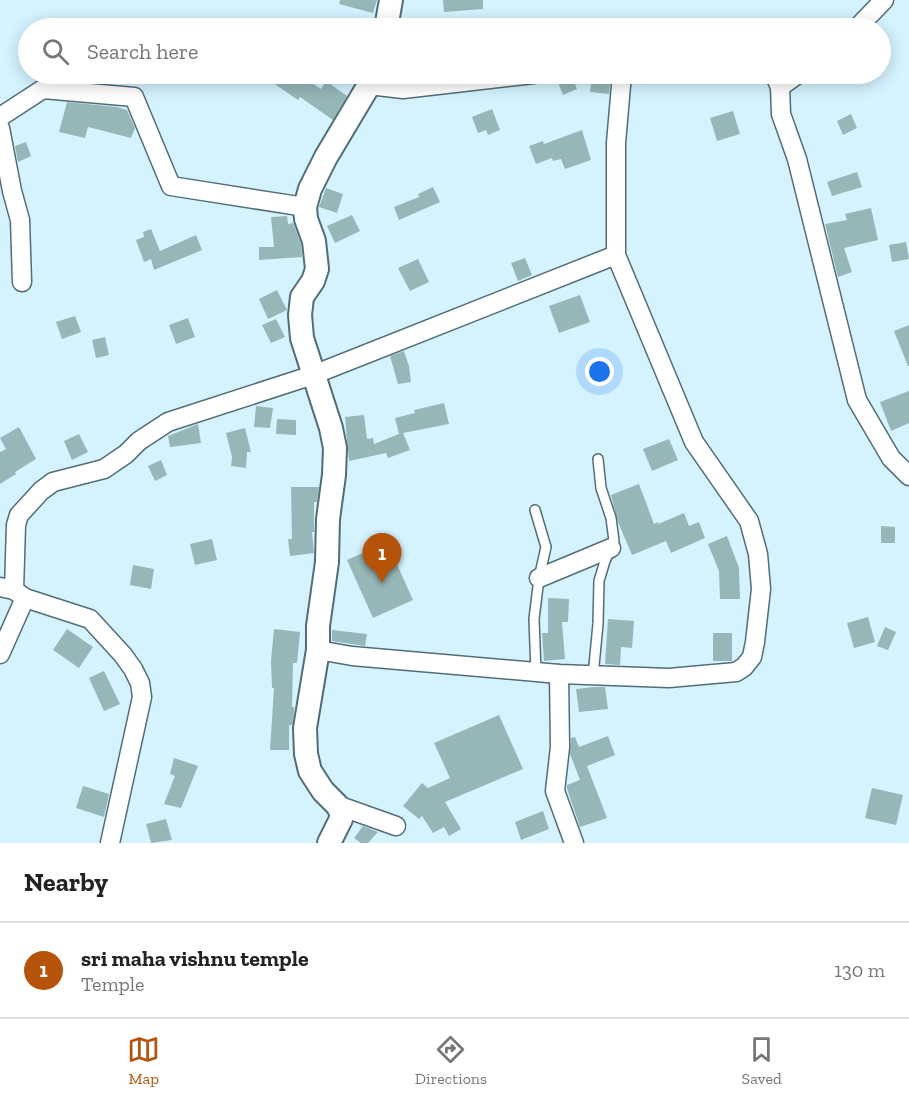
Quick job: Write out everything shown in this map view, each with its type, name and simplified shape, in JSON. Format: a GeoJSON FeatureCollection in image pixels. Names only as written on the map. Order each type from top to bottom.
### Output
{"type":"FeatureCollection","features":[{"type":"Feature","properties":{"kind":"street"},"geometry":{"type":"LineString","coordinates":[[388,18],[391,0]]}},
{"type":"Feature","properties":{"kind":"street"},"geometry":{"type":"LineString","coordinates":[[867,18],[884,0]]}},
{"type":"Feature","properties":{"kind":"street"},"geometry":{"type":"LineString","coordinates":[[367,84],[326,157],[310,189],[305,207],[306,219],[314,241],[317,269],[314,281],[302,297],[300,315],[302,338],[331,428],[335,448],[328,519],[327,562],[318,626],[318,650],[305,728],[306,754],[310,771],[316,781],[337,804],[396,826]]}},
{"type":"Feature","properties":{"kind":"street"},"geometry":{"type":"LineString","coordinates":[[386,84],[403,89],[447,84]]}},
{"type":"Feature","properties":{"kind":"street"},"geometry":{"type":"LineString","coordinates":[[318,650],[352,656],[559,674],[669,678],[736,672],[744,667],[752,657],[761,589],[758,554],[748,521],[694,442],[616,255],[616,143],[621,84]]}},
{"type":"Feature","properties":{"kind":"street"},"geometry":{"type":"LineString","coordinates":[[777,84],[781,114],[797,159],[857,400],[891,458],[909,476]]}},
{"type":"Feature","properties":{"kind":"street"},"geometry":{"type":"LineString","coordinates":[[0,117],[43,89],[134,97],[171,186],[305,207]]}},
{"type":"Feature","properties":{"kind":"street"},"geometry":{"type":"LineString","coordinates":[[0,128],[20,220],[22,282]]}},
{"type":"Feature","properties":{"kind":"street"},"geometry":{"type":"LineString","coordinates":[[0,654],[13,591],[16,525],[19,515],[41,491],[53,482],[104,469],[168,422],[313,375],[616,255]]}},
{"type":"Feature","properties":{"kind":"street"},"geometry":{"type":"LineString","coordinates":[[538,578],[611,548]]}},
{"type":"Feature","properties":{"kind":"street"},"geometry":{"type":"LineString","coordinates":[[13,591],[90,619],[123,655],[140,683],[142,697],[110,843]]}},
{"type":"Feature","properties":{"kind":"street"},"geometry":{"type":"LineString","coordinates":[[559,674],[560,747],[555,791],[567,840]]}},
{"type":"Feature","properties":{"kind":"street"},"geometry":{"type":"LineString","coordinates":[[329,843],[341,819],[337,804]]}},
{"type":"Feature","properties":{"kind":"lane"},"geometry":{"type":"LineString","coordinates":[[593,676],[599,581],[614,541],[611,518],[601,488],[598,459]]}},
{"type":"Feature","properties":{"kind":"lane"},"geometry":{"type":"LineString","coordinates":[[535,510],[546,547],[538,578],[534,619],[537,672]]}},
{"type":"Feature","properties":{"kind":"building"},"geometry":{"type":"Polygon","coordinates":[[[340,0],[377,0],[373,13],[339,4],[340,0]]]}},
{"type":"Feature","properties":{"kind":"building"},"geometry":{"type":"Polygon","coordinates":[[[443,0],[483,0],[483,9],[444,12],[443,0]]]}},
{"type":"Feature","properties":{"kind":"building"},"geometry":{"type":"Polygon","coordinates":[[[275,84],[313,84],[321,89],[324,84],[330,84],[347,96],[333,120],[300,97],[298,100],[275,84]]]}},
{"type":"Feature","properties":{"kind":"building"},"geometry":{"type":"Polygon","coordinates":[[[559,84],[575,84],[577,89],[563,95],[559,84]]]}},
{"type":"Feature","properties":{"kind":"building"},"geometry":{"type":"Polygon","coordinates":[[[591,84],[610,84],[609,94],[590,92],[591,84]]]}},
{"type":"Feature","properties":{"kind":"building"},"geometry":{"type":"Polygon","coordinates":[[[67,102],[127,110],[135,128],[131,138],[88,127],[85,138],[59,132],[67,102]]]}},
{"type":"Feature","properties":{"kind":"building"},"geometry":{"type":"Polygon","coordinates":[[[492,109],[500,130],[488,135],[486,130],[478,133],[472,117],[492,109]]]}},
{"type":"Feature","properties":{"kind":"building"},"geometry":{"type":"Polygon","coordinates":[[[733,111],[740,134],[717,141],[710,118],[733,111]]]}},
{"type":"Feature","properties":{"kind":"building"},"geometry":{"type":"Polygon","coordinates":[[[851,114],[857,128],[843,135],[837,121],[851,114]]]}},
{"type":"Feature","properties":{"kind":"building"},"geometry":{"type":"Polygon","coordinates":[[[582,130],[591,160],[565,169],[561,159],[553,161],[552,158],[536,164],[529,146],[543,141],[544,144],[582,130]]]}},
{"type":"Feature","properties":{"kind":"building"},"geometry":{"type":"Polygon","coordinates":[[[26,142],[31,156],[18,162],[15,146],[26,142]]]}},
{"type":"Feature","properties":{"kind":"building"},"geometry":{"type":"Polygon","coordinates":[[[857,172],[862,187],[832,196],[827,182],[857,172]]]}},
{"type":"Feature","properties":{"kind":"building"},"geometry":{"type":"Polygon","coordinates":[[[433,187],[440,202],[399,220],[394,207],[419,197],[418,194],[433,187]]]}},
{"type":"Feature","properties":{"kind":"building"},"geometry":{"type":"Polygon","coordinates":[[[326,188],[343,194],[337,213],[319,207],[326,188]]]}},
{"type":"Feature","properties":{"kind":"building"},"geometry":{"type":"Polygon","coordinates":[[[871,208],[878,240],[844,248],[852,272],[838,277],[825,224],[847,220],[845,214],[871,208]]]}},
{"type":"Feature","properties":{"kind":"building"},"geometry":{"type":"Polygon","coordinates":[[[352,215],[360,231],[335,243],[327,226],[352,215]]]}},
{"type":"Feature","properties":{"kind":"building"},"geometry":{"type":"Polygon","coordinates":[[[287,216],[288,224],[293,223],[301,244],[302,257],[259,260],[259,247],[274,247],[271,217],[287,216]]]}},
{"type":"Feature","properties":{"kind":"building"},"geometry":{"type":"Polygon","coordinates":[[[151,229],[160,251],[196,235],[202,250],[154,270],[151,259],[144,262],[136,240],[144,237],[143,232],[151,229]]]}},
{"type":"Feature","properties":{"kind":"building"},"geometry":{"type":"Polygon","coordinates":[[[906,242],[909,259],[892,262],[889,245],[906,242]]]}},
{"type":"Feature","properties":{"kind":"building"},"geometry":{"type":"Polygon","coordinates":[[[525,258],[532,275],[518,281],[511,263],[525,258]]]}},
{"type":"Feature","properties":{"kind":"building"},"geometry":{"type":"Polygon","coordinates":[[[418,259],[429,282],[410,291],[398,268],[418,259]]]}},
{"type":"Feature","properties":{"kind":"building"},"geometry":{"type":"Polygon","coordinates":[[[277,290],[287,310],[268,319],[259,299],[277,290]]]}},
{"type":"Feature","properties":{"kind":"building"},"geometry":{"type":"Polygon","coordinates":[[[580,295],[590,322],[559,333],[549,306],[580,295]]]}},
{"type":"Feature","properties":{"kind":"building"},"geometry":{"type":"Polygon","coordinates":[[[75,316],[81,332],[62,339],[56,322],[75,316]]]}},
{"type":"Feature","properties":{"kind":"building"},"geometry":{"type":"Polygon","coordinates":[[[188,318],[195,337],[176,344],[169,325],[188,318]]]}},
{"type":"Feature","properties":{"kind":"building"},"geometry":{"type":"Polygon","coordinates":[[[276,319],[285,337],[271,343],[262,325],[276,319]]]}},
{"type":"Feature","properties":{"kind":"building"},"geometry":{"type":"Polygon","coordinates":[[[909,325],[909,366],[908,366],[894,331],[909,325]]]}},
{"type":"Feature","properties":{"kind":"building"},"geometry":{"type":"Polygon","coordinates":[[[105,337],[109,355],[96,358],[92,340],[105,337]]]}},
{"type":"Feature","properties":{"kind":"building"},"geometry":{"type":"Polygon","coordinates":[[[404,351],[411,382],[398,384],[390,356],[404,351]]]}},
{"type":"Feature","properties":{"kind":"building"},"geometry":{"type":"Polygon","coordinates":[[[909,391],[909,423],[891,431],[880,402],[909,391]]]}},
{"type":"Feature","properties":{"kind":"building"},"geometry":{"type":"Polygon","coordinates":[[[444,403],[449,424],[403,433],[410,450],[388,458],[386,453],[349,461],[345,417],[364,415],[367,439],[373,438],[374,444],[399,434],[395,418],[415,413],[414,410],[444,403]]]}},
{"type":"Feature","properties":{"kind":"building"},"geometry":{"type":"Polygon","coordinates":[[[256,406],[273,408],[270,428],[254,427],[256,406]]]}},
{"type":"Feature","properties":{"kind":"building"},"geometry":{"type":"Polygon","coordinates":[[[277,419],[296,420],[296,435],[276,434],[277,419]]]}},
{"type":"Feature","properties":{"kind":"building"},"geometry":{"type":"Polygon","coordinates":[[[198,424],[201,443],[170,447],[168,436],[198,424]]]}},
{"type":"Feature","properties":{"kind":"building"},"geometry":{"type":"Polygon","coordinates":[[[19,427],[36,459],[0,484],[0,452],[6,449],[0,438],[19,427]]]}},
{"type":"Feature","properties":{"kind":"building"},"geometry":{"type":"Polygon","coordinates":[[[245,428],[251,452],[247,452],[246,468],[231,466],[232,457],[226,433],[245,428]]]}},
{"type":"Feature","properties":{"kind":"building"},"geometry":{"type":"Polygon","coordinates":[[[79,434],[88,452],[72,460],[64,441],[79,434]]]}},
{"type":"Feature","properties":{"kind":"building"},"geometry":{"type":"Polygon","coordinates":[[[669,439],[678,460],[652,471],[643,449],[669,439]]]}},
{"type":"Feature","properties":{"kind":"building"},"geometry":{"type":"Polygon","coordinates":[[[161,460],[167,475],[155,481],[148,466],[161,460]]]}},
{"type":"Feature","properties":{"kind":"building"},"geometry":{"type":"Polygon","coordinates":[[[639,484],[654,524],[684,513],[689,526],[699,522],[705,538],[671,553],[666,541],[632,555],[618,522],[611,495],[639,484]]]}},
{"type":"Feature","properties":{"kind":"building"},"geometry":{"type":"Polygon","coordinates":[[[291,487],[319,487],[317,502],[314,502],[314,532],[312,532],[314,553],[290,556],[288,539],[292,539],[291,487]]]}},
{"type":"Feature","properties":{"kind":"building"},"geometry":{"type":"Polygon","coordinates":[[[881,526],[895,527],[895,543],[881,543],[881,526]]]}},
{"type":"Feature","properties":{"kind":"building"},"geometry":{"type":"Polygon","coordinates":[[[727,536],[739,568],[740,599],[720,599],[719,571],[708,544],[727,536]]]}},
{"type":"Feature","properties":{"kind":"building"},"geometry":{"type":"Polygon","coordinates":[[[212,539],[217,560],[195,565],[190,544],[212,539]]]}},
{"type":"Feature","properties":{"kind":"building"},"geometry":{"type":"Polygon","coordinates":[[[387,542],[413,600],[373,618],[347,560],[387,542]]]}},
{"type":"Feature","properties":{"kind":"building"},"geometry":{"type":"Polygon","coordinates":[[[133,565],[154,569],[151,589],[130,585],[133,565]]]}},
{"type":"Feature","properties":{"kind":"building"},"geometry":{"type":"Polygon","coordinates":[[[548,598],[569,599],[568,622],[562,622],[565,659],[544,661],[542,633],[548,633],[548,598]]]}},
{"type":"Feature","properties":{"kind":"building"},"geometry":{"type":"Polygon","coordinates":[[[868,617],[875,642],[854,648],[847,623],[868,617]]]}},
{"type":"Feature","properties":{"kind":"building"},"geometry":{"type":"Polygon","coordinates":[[[608,619],[634,621],[632,648],[621,647],[620,665],[605,664],[608,619]]]}},
{"type":"Feature","properties":{"kind":"building"},"geometry":{"type":"Polygon","coordinates":[[[885,627],[896,632],[888,650],[877,646],[885,627]]]}},
{"type":"Feature","properties":{"kind":"building"},"geometry":{"type":"Polygon","coordinates":[[[67,629],[93,647],[79,668],[53,650],[67,629]]]}},
{"type":"Feature","properties":{"kind":"building"},"geometry":{"type":"Polygon","coordinates":[[[274,629],[300,632],[297,663],[293,663],[292,707],[294,707],[294,713],[292,725],[289,725],[289,750],[270,750],[274,688],[272,688],[271,661],[274,629]]]}},
{"type":"Feature","properties":{"kind":"building"},"geometry":{"type":"Polygon","coordinates":[[[332,630],[367,634],[365,646],[332,641],[332,630]]]}},
{"type":"Feature","properties":{"kind":"building"},"geometry":{"type":"Polygon","coordinates":[[[713,633],[732,633],[732,661],[713,661],[713,633]]]}},
{"type":"Feature","properties":{"kind":"building"},"geometry":{"type":"Polygon","coordinates":[[[104,671],[120,704],[104,711],[89,678],[104,671]]]}},
{"type":"Feature","properties":{"kind":"building"},"geometry":{"type":"Polygon","coordinates":[[[605,687],[608,709],[579,712],[576,689],[605,687]]]}},
{"type":"Feature","properties":{"kind":"building"},"geometry":{"type":"Polygon","coordinates":[[[499,715],[523,769],[445,802],[461,829],[449,836],[444,827],[433,833],[422,816],[419,819],[403,806],[422,783],[428,788],[450,778],[434,743],[499,715]]]}},
{"type":"Feature","properties":{"kind":"building"},"geometry":{"type":"Polygon","coordinates":[[[608,736],[615,755],[587,766],[607,818],[580,827],[567,789],[567,785],[580,780],[570,754],[571,738],[575,737],[579,747],[608,736]]]}},
{"type":"Feature","properties":{"kind":"building"},"geometry":{"type":"Polygon","coordinates":[[[174,758],[198,766],[181,808],[164,804],[175,776],[170,774],[174,758]]]}},
{"type":"Feature","properties":{"kind":"building"},"geometry":{"type":"Polygon","coordinates":[[[83,786],[109,794],[104,817],[76,808],[83,786]]]}},
{"type":"Feature","properties":{"kind":"building"},"geometry":{"type":"Polygon","coordinates":[[[872,788],[903,795],[896,825],[865,818],[872,788]]]}},
{"type":"Feature","properties":{"kind":"building"},"geometry":{"type":"Polygon","coordinates":[[[543,811],[549,829],[521,840],[515,822],[543,811]]]}},
{"type":"Feature","properties":{"kind":"building"},"geometry":{"type":"Polygon","coordinates":[[[166,819],[172,840],[151,843],[146,824],[166,819]]]}},
{"type":"Feature","properties":{"kind":"building"},"geometry":{"type":"Polygon","coordinates":[[[363,826],[378,832],[368,843],[361,843],[354,838],[363,826]]]}},
{"type":"Feature","properties":{"kind":"place","name":"sri maha vishnu temple"},"geometry":{"type":"Point","coordinates":[382,583]}}]}
